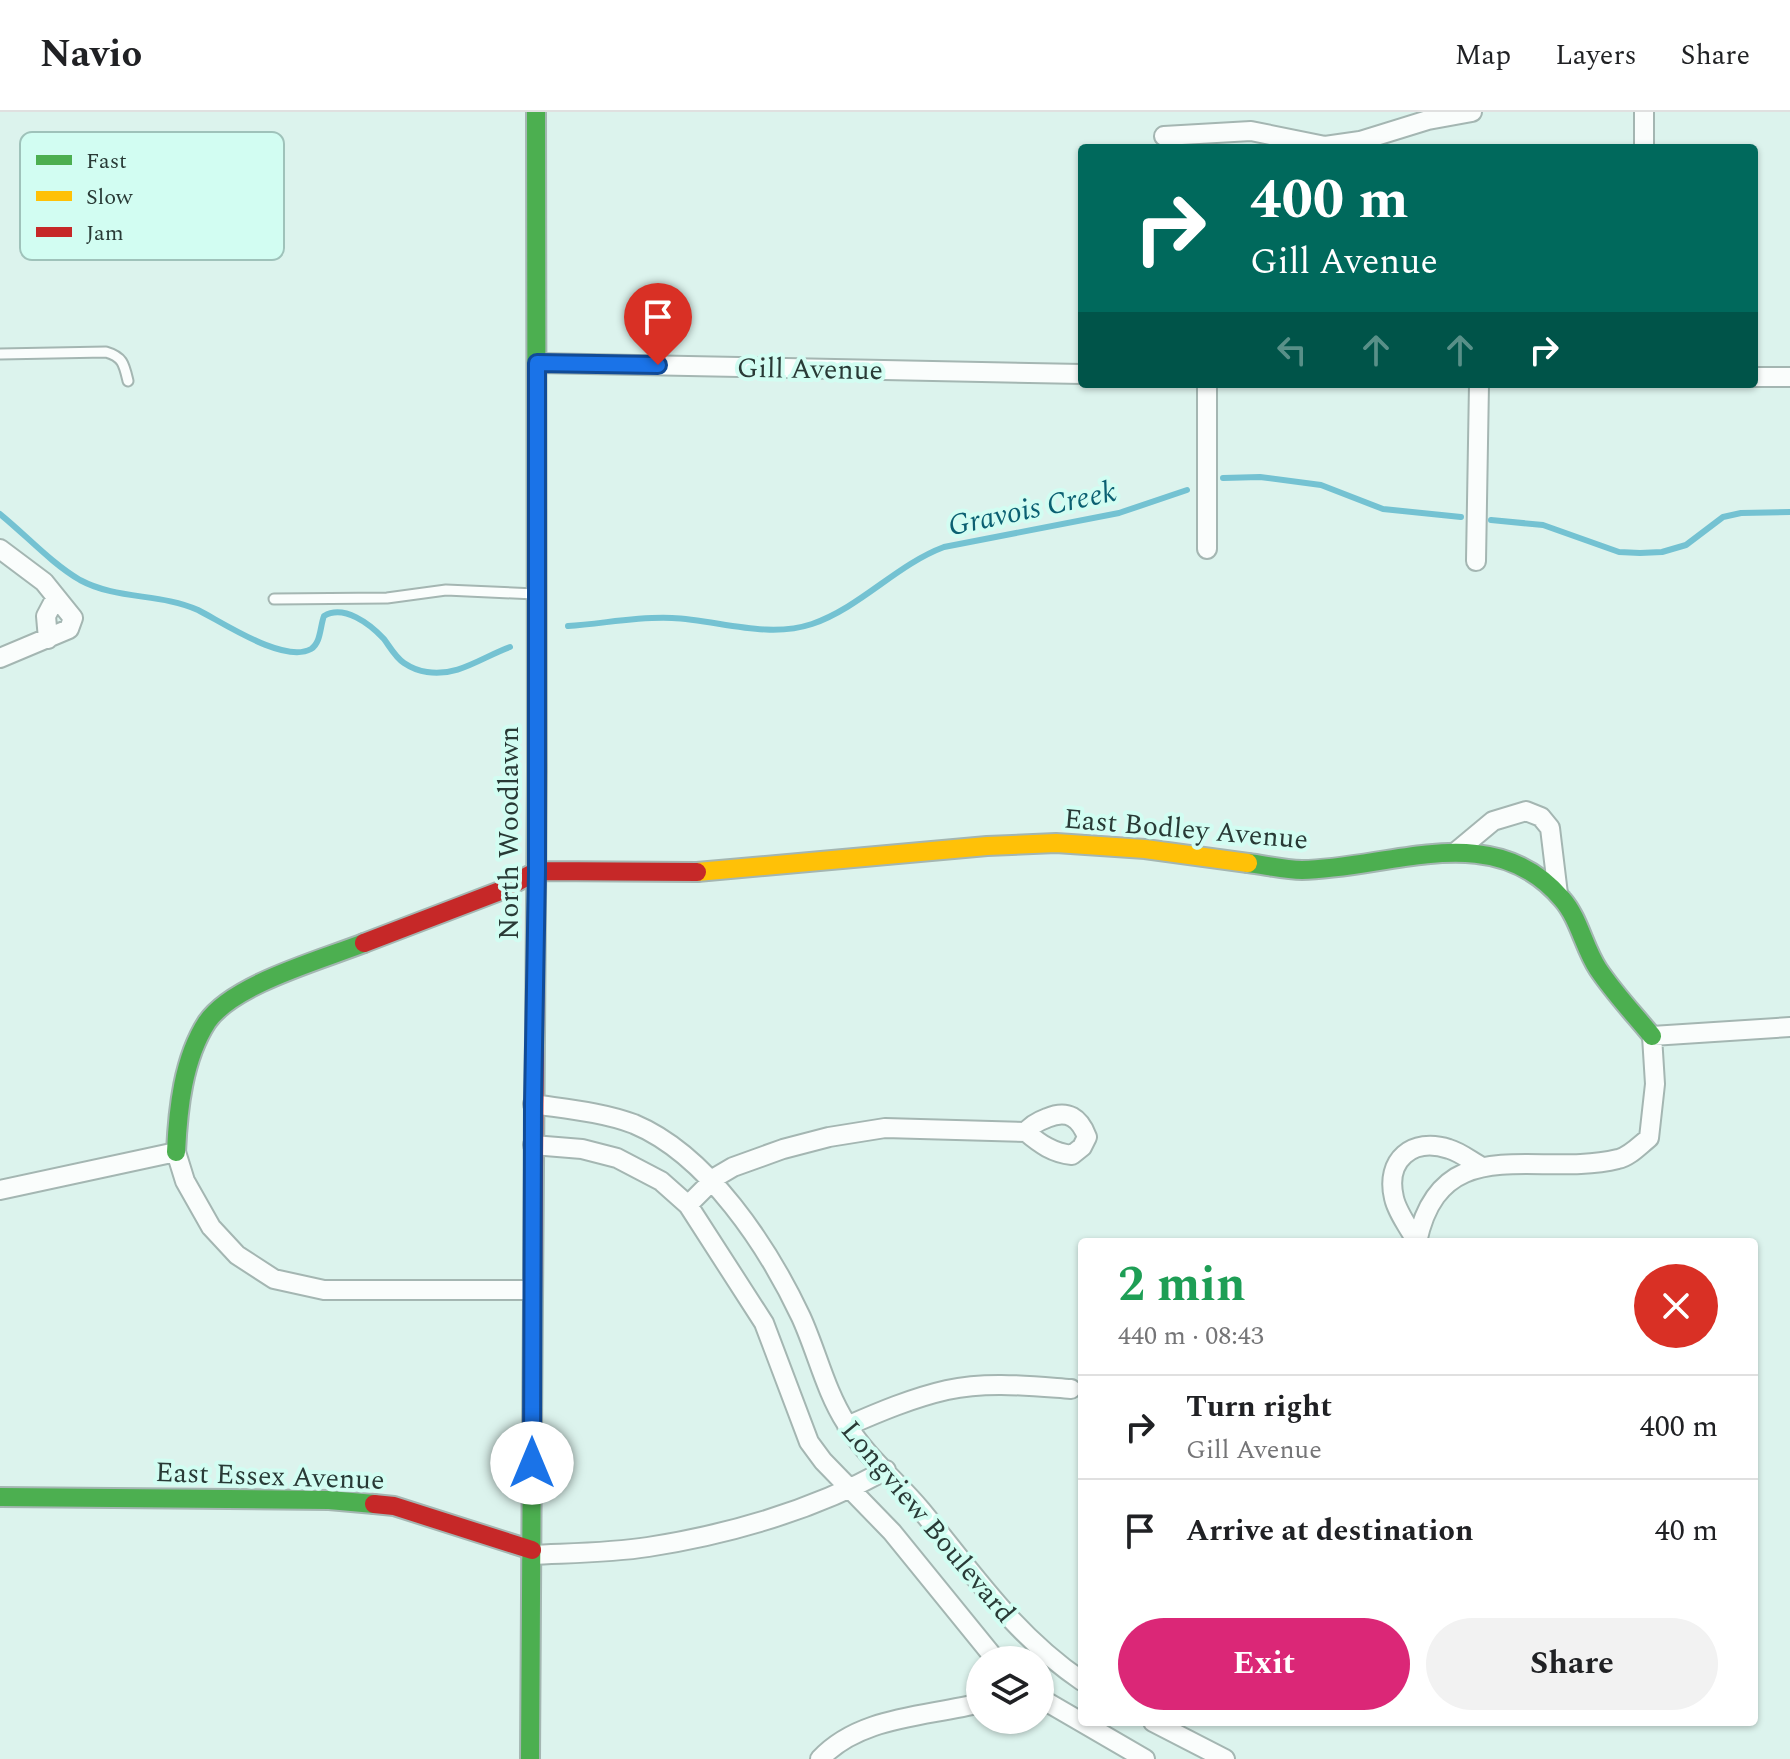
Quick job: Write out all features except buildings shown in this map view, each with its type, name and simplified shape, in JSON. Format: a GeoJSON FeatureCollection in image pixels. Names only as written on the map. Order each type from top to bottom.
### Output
{"type":"FeatureCollection","features":[{"type":"Feature","properties":{"kind":"street","name":"North Woodlawn"},"geometry":{"type":"LineString","coordinates":[[530,1759],[537,871],[536,112]]}},
{"type":"Feature","properties":{"kind":"street"},"geometry":{"type":"LineString","coordinates":[[1339,144],[1360,141],[1428,120],[1472,112]]}},
{"type":"Feature","properties":{"kind":"street"},"geometry":{"type":"LineString","coordinates":[[1644,112],[1644,144]]}},
{"type":"Feature","properties":{"kind":"street"},"geometry":{"type":"LineString","coordinates":[[1164,136],[1251,131],[1315,144]]}},
{"type":"Feature","properties":{"kind":"street","name":"Gill Avenue"},"geometry":{"type":"LineString","coordinates":[[537,363],[1078,374]]}},
{"type":"Feature","properties":{"kind":"street"},"geometry":{"type":"LineString","coordinates":[[1758,377],[1790,377]]}},
{"type":"Feature","properties":{"kind":"street"},"geometry":{"type":"LineString","coordinates":[[1207,388],[1207,549]]}},
{"type":"Feature","properties":{"kind":"street"},"geometry":{"type":"LineString","coordinates":[[1476,561],[1479,388]]}},
{"type":"Feature","properties":{"kind":"street"},"geometry":{"type":"LineString","coordinates":[[0,549],[44,582],[73,618],[69,629],[0,658]]}},
{"type":"Feature","properties":{"kind":"street"},"geometry":{"type":"LineString","coordinates":[[1457,851],[1493,821],[1526,811],[1541,817],[1550,828],[1558,894]]}},
{"type":"Feature","properties":{"kind":"street","name":"East Bodley Avenue"},"geometry":{"type":"LineString","coordinates":[[537,871],[714,872],[987,846],[1056,843],[1145,849],[1301,870],[1379,862],[1431,852],[1468,851],[1537,875],[1564,900],[1598,969],[1652,1036]]}},
{"type":"Feature","properties":{"kind":"street"},"geometry":{"type":"LineString","coordinates":[[532,1290],[324,1290],[274,1279],[237,1255],[211,1227],[185,1181],[176,1152],[178,1115],[188,1066],[208,1021],[247,988],[500,891],[537,871]]}},
{"type":"Feature","properties":{"kind":"street"},"geometry":{"type":"LineString","coordinates":[[1418,1238],[1423,1216],[1438,1192],[1458,1173],[1482,1167],[1568,1165],[1622,1159],[1649,1138],[1655,1084],[1652,1036],[1790,1027]]}},
{"type":"Feature","properties":{"kind":"street","name":"Longview Boulevard"},"geometry":{"type":"LineString","coordinates":[[533,1104],[608,1116],[635,1125],[662,1140],[713,1181],[744,1222],[787,1291],[802,1320],[831,1397],[847,1426],[1025,1636],[1051,1660],[1078,1678]]}},
{"type":"Feature","properties":{"kind":"street"},"geometry":{"type":"LineString","coordinates":[[688,1205],[733,1167],[829,1137],[885,1128],[1026,1132]]}},
{"type":"Feature","properties":{"kind":"street","name":"Longview Boulevard"},"geometry":{"type":"LineString","coordinates":[[533,1145],[582,1149],[617,1158],[661,1181],[688,1205],[764,1323],[809,1442],[823,1461],[892,1532],[985,1646]]}},
{"type":"Feature","properties":{"kind":"street"},"geometry":{"type":"LineString","coordinates":[[1415,1238],[1394,1200],[1392,1179],[1395,1164],[1403,1153],[1419,1148],[1449,1149],[1482,1167]]}},
{"type":"Feature","properties":{"kind":"street"},"geometry":{"type":"LineString","coordinates":[[0,1190],[176,1152]]}},
{"type":"Feature","properties":{"kind":"street"},"geometry":{"type":"LineString","coordinates":[[847,1426],[879,1412],[948,1390],[1009,1385],[1071,1389]]}},
{"type":"Feature","properties":{"kind":"street","name":"East Essex Avenue"},"geometry":{"type":"LineString","coordinates":[[0,1497],[329,1500],[394,1506],[532,1553],[645,1547],[722,1533],[852,1489],[886,1470]]}},
{"type":"Feature","properties":{"kind":"street"},"geometry":{"type":"LineString","coordinates":[[820,1759],[835,1743],[874,1725],[966,1706]]}},
{"type":"Feature","properties":{"kind":"street"},"geometry":{"type":"LineString","coordinates":[[1054,1706],[1078,1720]]}},
{"type":"Feature","properties":{"kind":"street"},"geometry":{"type":"LineString","coordinates":[[1088,1726],[1145,1759]]}},
{"type":"Feature","properties":{"kind":"street"},"geometry":{"type":"LineString","coordinates":[[1161,1726],[1225,1759]]}},
{"type":"Feature","properties":{"kind":"lane"},"geometry":{"type":"LineString","coordinates":[[0,354],[106,352],[118,355],[123,361],[128,381]]}},
{"type":"Feature","properties":{"kind":"lane"},"geometry":{"type":"LineString","coordinates":[[274,599],[387,598],[446,590],[538,594]]}},
{"type":"Feature","properties":{"kind":"waterway","name":"Gravois Creek"},"geometry":{"type":"LineString","coordinates":[[1223,478],[1260,477],[1321,485],[1383,509],[1461,517]]}},
{"type":"Feature","properties":{"kind":"waterway","name":"Gravois Creek"},"geometry":{"type":"LineString","coordinates":[[568,626],[659,618],[760,629],[795,628],[830,617],[910,564],[944,547],[1119,513],[1187,490]]}},
{"type":"Feature","properties":{"kind":"waterway","name":"Gravois Creek"},"geometry":{"type":"LineString","coordinates":[[1491,520],[1543,525],[1619,552],[1640,553],[1662,552],[1686,545],[1723,517],[1741,513],[1790,512]]}},
{"type":"Feature","properties":{"kind":"waterway","name":"Gravois Creek"},"geometry":{"type":"LineString","coordinates":[[0,514],[80,580],[109,591],[184,605],[253,640],[285,651],[311,649],[318,639],[324,616],[340,612],[372,627],[401,661],[424,671],[438,673],[460,669],[510,647]]}},
{"type":"Feature","properties":{"kind":"traffic: fast"},"geometry":{"type":"LineString","coordinates":[[536,112],[537,770]]}},
{"type":"Feature","properties":{"kind":"traffic: fast"},"geometry":{"type":"LineString","coordinates":[[1248,863],[1302,870],[1439,853],[1473,854],[1505,860],[1535,874],[1562,899],[1573,915],[1598,969],[1652,1036]]}},
{"type":"Feature","properties":{"kind":"traffic: fast"},"geometry":{"type":"LineString","coordinates":[[176,1152],[180,1102],[187,1068],[199,1036],[219,1008],[279,975],[364,943]]}},
{"type":"Feature","properties":{"kind":"traffic: fast"},"geometry":{"type":"LineString","coordinates":[[530,1759],[532,1434]]}},
{"type":"Feature","properties":{"kind":"traffic: fast"},"geometry":{"type":"LineString","coordinates":[[0,1497],[329,1500],[374,1504]]}},
{"type":"Feature","properties":{"kind":"traffic: slow"},"geometry":{"type":"LineString","coordinates":[[697,872],[987,846],[1056,843],[1145,849],[1248,863]]}},
{"type":"Feature","properties":{"kind":"traffic: jam"},"geometry":{"type":"LineString","coordinates":[[532,1434],[537,770]]}},
{"type":"Feature","properties":{"kind":"traffic: jam"},"geometry":{"type":"LineString","coordinates":[[364,943],[500,891],[537,871],[697,872]]}},
{"type":"Feature","properties":{"kind":"traffic: jam"},"geometry":{"type":"LineString","coordinates":[[374,1504],[394,1506],[532,1550]]}},
{"type":"Feature","properties":{"kind":"route"},"geometry":{"type":"LineString","coordinates":[[532,1463],[537,363],[658,365]]}}]}
